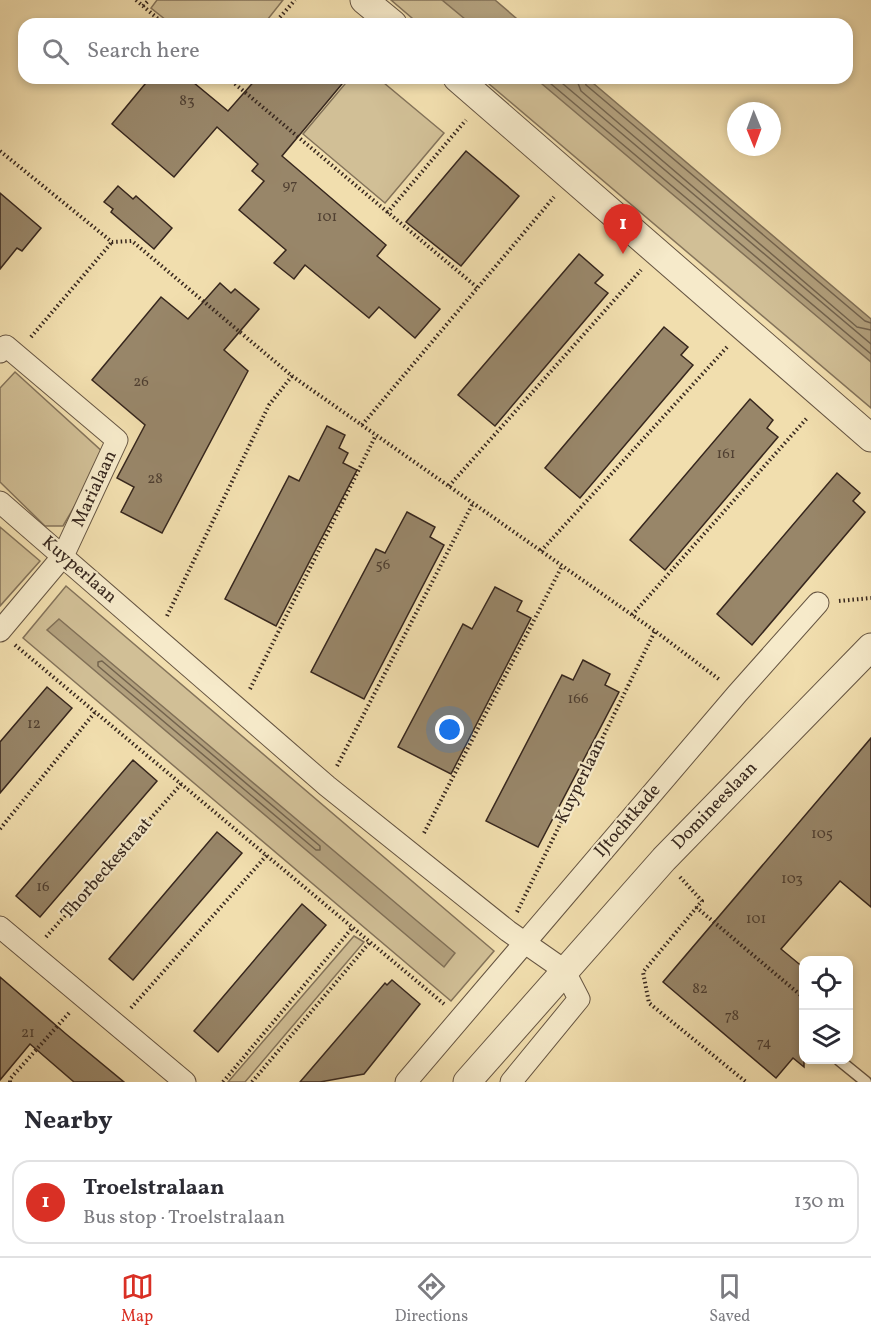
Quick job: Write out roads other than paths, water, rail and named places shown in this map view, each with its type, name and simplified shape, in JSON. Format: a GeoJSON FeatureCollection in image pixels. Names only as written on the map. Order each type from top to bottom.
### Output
{"type":"FeatureCollection","features":[{"type":"Feature","properties":{"kind":"street"},"geometry":{"type":"LineString","coordinates":[[364,0],[386,18]]}},
{"type":"Feature","properties":{"kind":"street"},"geometry":{"type":"LineString","coordinates":[[464,84],[572,175],[871,438]]}},
{"type":"Feature","properties":{"kind":"street","name":"Marialaan"},"geometry":{"type":"LineString","coordinates":[[4,635],[63,556],[117,440],[8,354]]}},
{"type":"Feature","properties":{"kind":"street","name":"Kuyperlaan"},"geometry":{"type":"LineString","coordinates":[[0,502],[240,708],[327,786],[516,937],[564,970]]}},
{"type":"Feature","properties":{"kind":"street","name":"IJtochtkade"},"geometry":{"type":"LineString","coordinates":[[406,1082],[461,1018],[516,937],[818,603]]}},
{"type":"Feature","properties":{"kind":"street","name":"Domineeslaan"},"geometry":{"type":"LineString","coordinates":[[467,1082],[664,859],[871,647]]}},
{"type":"Feature","properties":{"kind":"street"},"geometry":{"type":"LineString","coordinates":[[0,927],[185,1082]]}},
{"type":"Feature","properties":{"kind":"street"},"geometry":{"type":"LineString","coordinates":[[511,1082],[579,999],[564,970]]}},
{"type":"Feature","properties":{"kind":"lane"},"geometry":{"type":"LineString","coordinates":[[845,1064],[866,1082]]}},
{"type":"Feature","properties":{"kind":"water"},"geometry":{"type":"Polygon","coordinates":[[[442,0],[495,0],[516,18],[464,18],[442,0]]]}},
{"type":"Feature","properties":{"kind":"water"},"geometry":{"type":"Polygon","coordinates":[[[542,84],[594,84],[871,319],[871,362],[542,84]]]}},
{"type":"Feature","properties":{"kind":"water"},"geometry":{"type":"Polygon","coordinates":[[[59,619],[455,953],[444,967],[47,630],[59,619]]]}},
{"type":"Feature","properties":{"kind":"place","name":"Troelstralaan"},"geometry":{"type":"Point","coordinates":[623,254]}}]}
